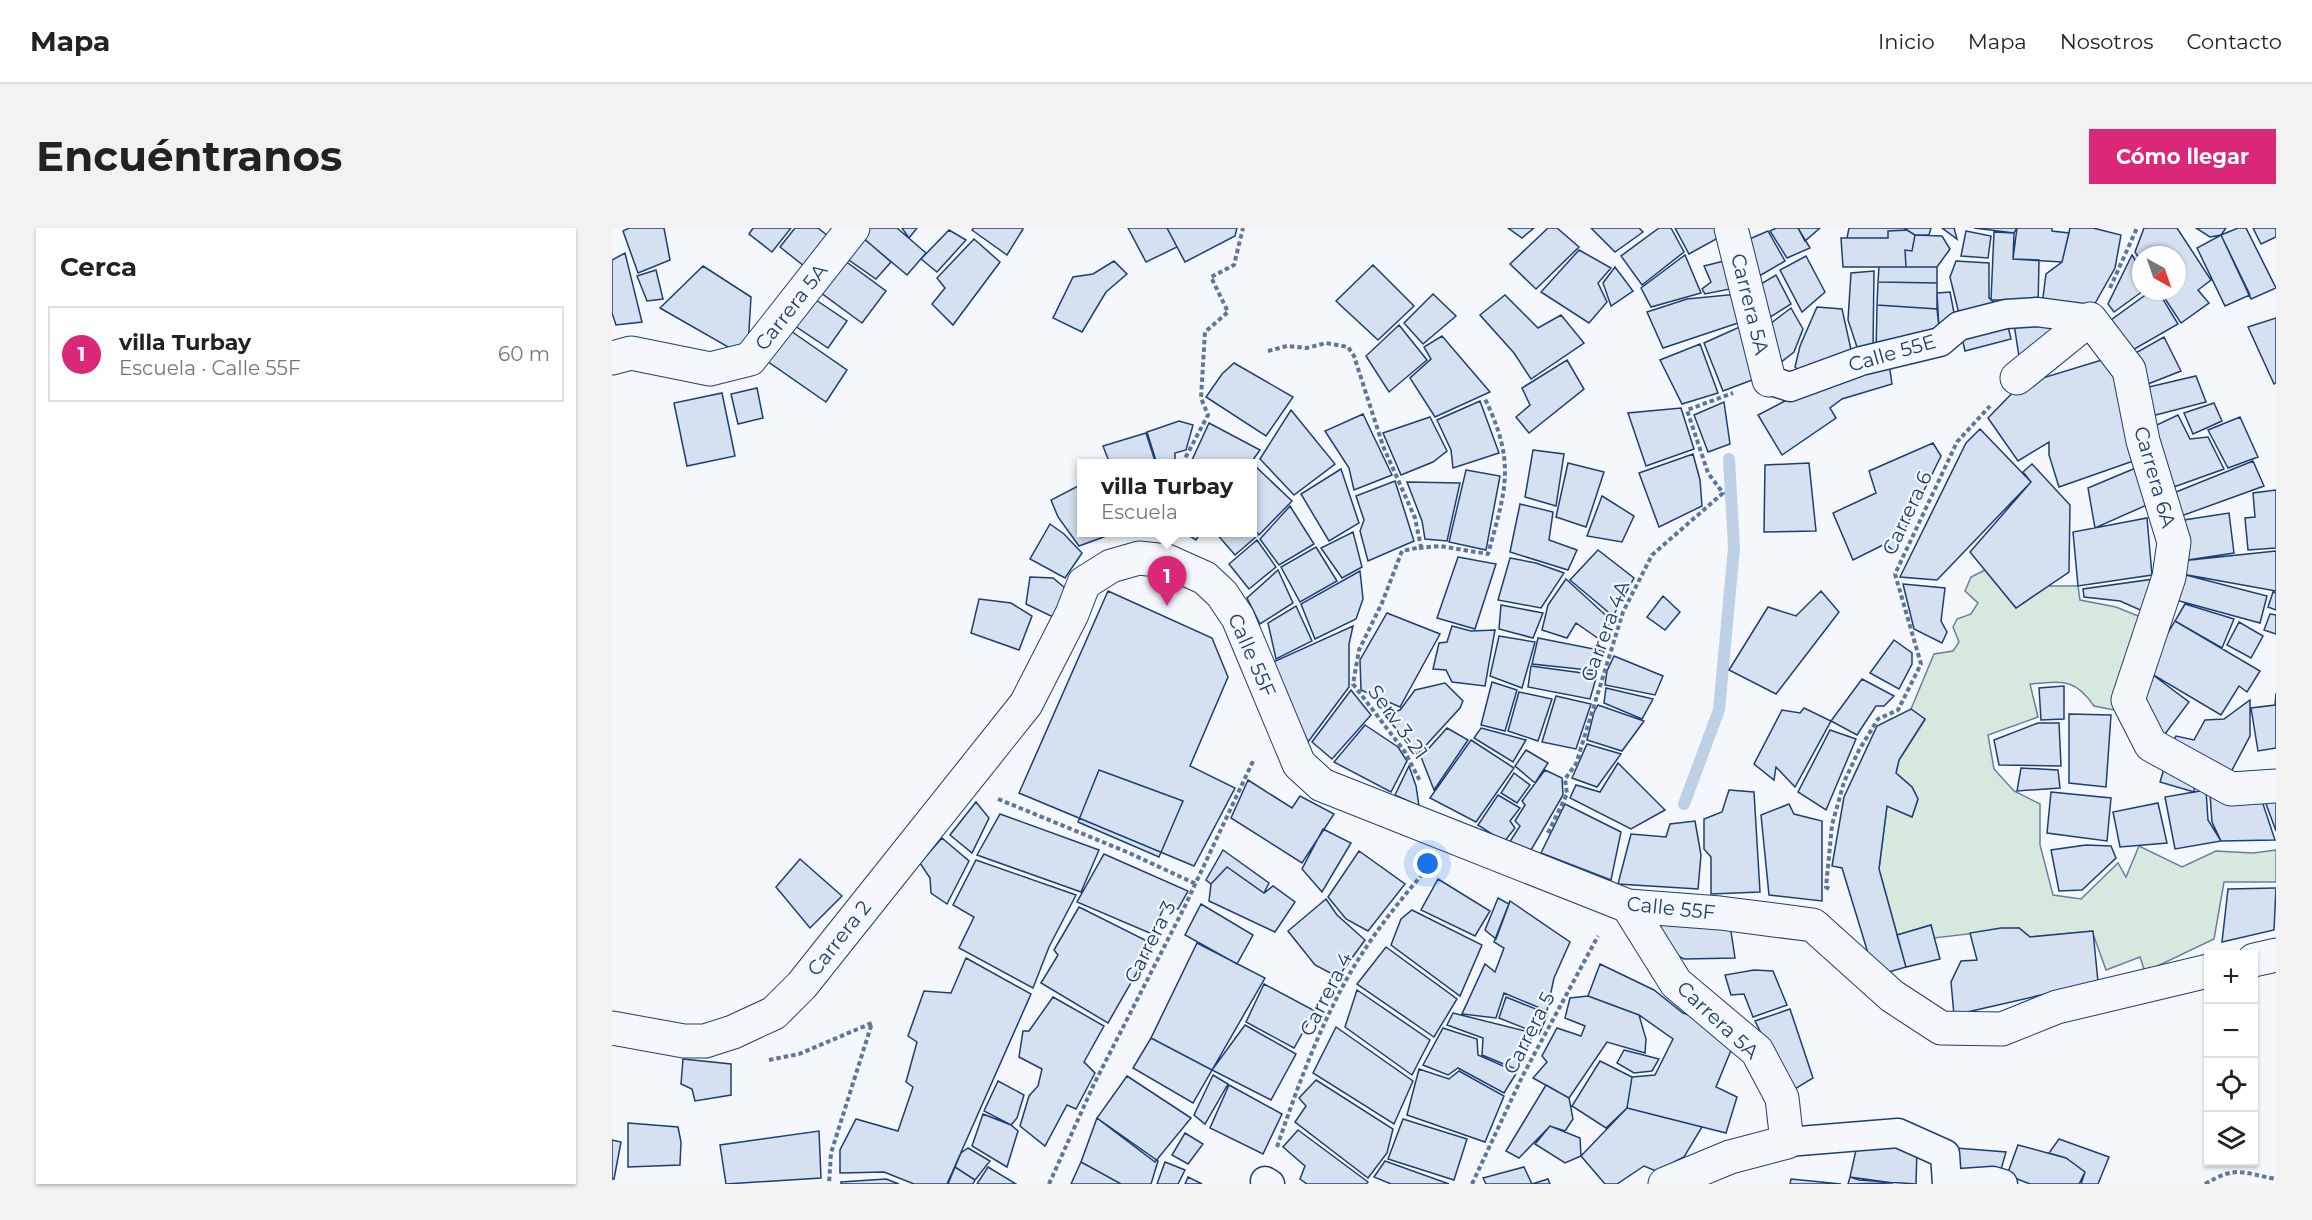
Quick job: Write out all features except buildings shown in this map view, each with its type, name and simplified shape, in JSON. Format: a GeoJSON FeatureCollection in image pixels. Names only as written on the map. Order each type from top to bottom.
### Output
{"type":"FeatureCollection","features":[{"type":"Feature","properties":{"kind":"street","name":"Carrera 5A"},"geometry":{"type":"LineString","coordinates":[[612,358],[631,353],[710,369],[750,359],[853,228]]}},
{"type":"Feature","properties":{"kind":"street","name":"Carrera 5A"},"geometry":{"type":"LineString","coordinates":[[1731,228],[1769,380]]}},
{"type":"Feature","properties":{"kind":"street","name":"Calle 55E"},"geometry":{"type":"LineString","coordinates":[[1769,380],[1790,387],[1861,360],[1940,342],[1959,326],[2006,314],[2037,312],[2090,319]]}},
{"type":"Feature","properties":{"kind":"street"},"geometry":{"type":"LineString","coordinates":[[2017,378],[2090,319]]}},
{"type":"Feature","properties":{"kind":"street","name":"Carrera 6A"},"geometry":{"type":"LineString","coordinates":[[2090,319],[2128,370],[2143,441],[2174,542],[2169,577],[2128,700],[2151,745],[2231,789],[2276,786]]}},
{"type":"Feature","properties":{"kind":"street","name":"Carrera 2"},"geometry":{"type":"LineString","coordinates":[[612,1028],[684,1041],[705,1041],[733,1032],[774,1013],[802,985],[1026,704],[1072,614],[1084,583],[1111,566],[1139,558],[1167,561]]}},
{"type":"Feature","properties":{"kind":"street","name":"Calle 55F"},"geometry":{"type":"LineString","coordinates":[[1167,561],[1205,578],[1222,594],[1238,618],[1299,764],[1322,785],[1453,839],[1628,906],[1720,913],[1813,925],[1892,996],[1941,1028],[2002,1029],[2057,1007],[2204,972]]}},
{"type":"Feature","properties":{"kind":"street","name":"Carrera 5A"},"geometry":{"type":"LineString","coordinates":[[1628,906],[1676,983],[1756,1051],[1782,1098],[1786,1142]]}},
{"type":"Feature","properties":{"kind":"street"},"geometry":{"type":"LineString","coordinates":[[2258,959],[2276,955]]}},
{"type":"Feature","properties":{"kind":"street"},"geometry":{"type":"LineString","coordinates":[[1665,1184],[1730,1157],[1786,1142],[1898,1133],[1945,1154],[1948,1184],[1993,1181],[2003,1184]]}},
{"type":"Feature","properties":{"kind":"path"},"geometry":{"type":"LineString","coordinates":[[1185,459],[1208,415],[1201,398],[1205,333],[1228,312],[1211,277],[1234,265],[1243,228]]}},
{"type":"Feature","properties":{"kind":"path"},"geometry":{"type":"LineString","coordinates":[[2090,319],[2112,285],[2137,228]]}},
{"type":"Feature","properties":{"kind":"path"},"geometry":{"type":"LineString","coordinates":[[1268,351],[1287,346],[1307,348],[1326,343],[1348,347],[1354,356],[1383,446],[1415,518],[1421,547],[1418,548]]}},
{"type":"Feature","properties":{"kind":"path","name":"Carrera 6"},"geometry":{"type":"LineString","coordinates":[[1834,893],[1826,887],[1832,825],[1844,782],[1859,750],[1878,719],[1898,710],[1922,664],[1895,574],[1957,441],[2017,378]]}},
{"type":"Feature","properties":{"kind":"path","name":"Carrera 4A"},"geometry":{"type":"LineString","coordinates":[[1530,869],[1567,794],[1564,779],[1576,764],[1623,612],[1652,555],[1723,493],[1708,473],[1687,410],[1769,380]]}},
{"type":"Feature","properties":{"kind":"path"},"geometry":{"type":"LineString","coordinates":[[1418,548],[1440,546],[1488,554],[1500,509],[1506,456],[1500,428],[1485,399]]}},
{"type":"Feature","properties":{"kind":"path","name":"Serv 3-21"},"geometry":{"type":"LineString","coordinates":[[1418,548],[1402,551],[1378,612],[1359,650],[1353,684],[1405,752],[1420,784]]}},
{"type":"Feature","properties":{"kind":"path","name":"Carrera 3"},"geometry":{"type":"LineString","coordinates":[[1049,1184],[1094,1084],[1196,884],[1278,713]]}},
{"type":"Feature","properties":{"kind":"path"},"geometry":{"type":"LineString","coordinates":[[964,780],[984,794],[1127,852],[1196,884]]}},
{"type":"Feature","properties":{"kind":"path","name":"Carrera 4"},"geometry":{"type":"LineString","coordinates":[[1268,1182],[1301,1078],[1344,984],[1386,922],[1453,839]]}},
{"type":"Feature","properties":{"kind":"path","name":"Carrera 5"},"geometry":{"type":"LineString","coordinates":[[1472,1184],[1522,1077],[1594,939],[1628,906]]}},
{"type":"Feature","properties":{"kind":"path"},"geometry":{"type":"LineString","coordinates":[[758,1062],[799,1054],[872,1023],[831,1153],[829,1184]]}},
{"type":"Feature","properties":{"kind":"path"},"geometry":{"type":"LineString","coordinates":[[2205,1184],[2219,1176],[2240,1170],[2276,1179]]}},
{"type":"Feature","properties":{"kind":"shaded area"},"geometry":{"type":"Polygon","coordinates":[[[1985,570],[2016,608],[2048,586],[2078,586],[2080,600],[2116,607],[2143,618],[2114,710],[2094,706],[2080,690],[2066,683],[2030,684],[2038,717],[1988,735],[1994,769],[2014,791],[2040,804],[2040,845],[2053,895],[2081,899],[2118,863],[2126,877],[2139,846],[2182,867],[2216,851],[2253,853],[2276,850],[2276,882],[2224,882],[2214,939],[2145,972],[2140,957],[2106,970],[2092,931],[2030,937],[2019,928],[1934,938],[1931,925],[1897,935],[1879,869],[1887,806],[1912,817],[1918,799],[1912,787],[1896,773],[1899,760],[1925,720],[1911,709],[1934,654],[1953,651],[1959,642],[1953,627],[1957,619],[1971,614],[1978,603],[1965,591],[1971,577],[1985,570]]]}},
{"type":"Feature","properties":{"kind":"waterway"},"geometry":{"type":"LineString","coordinates":[[1684,804],[1719,710],[1734,548],[1729,459]]}},
{"type":"Feature","properties":{"kind":"place","name":"villa Turbay"},"geometry":{"type":"Point","coordinates":[1167,606]}}]}
